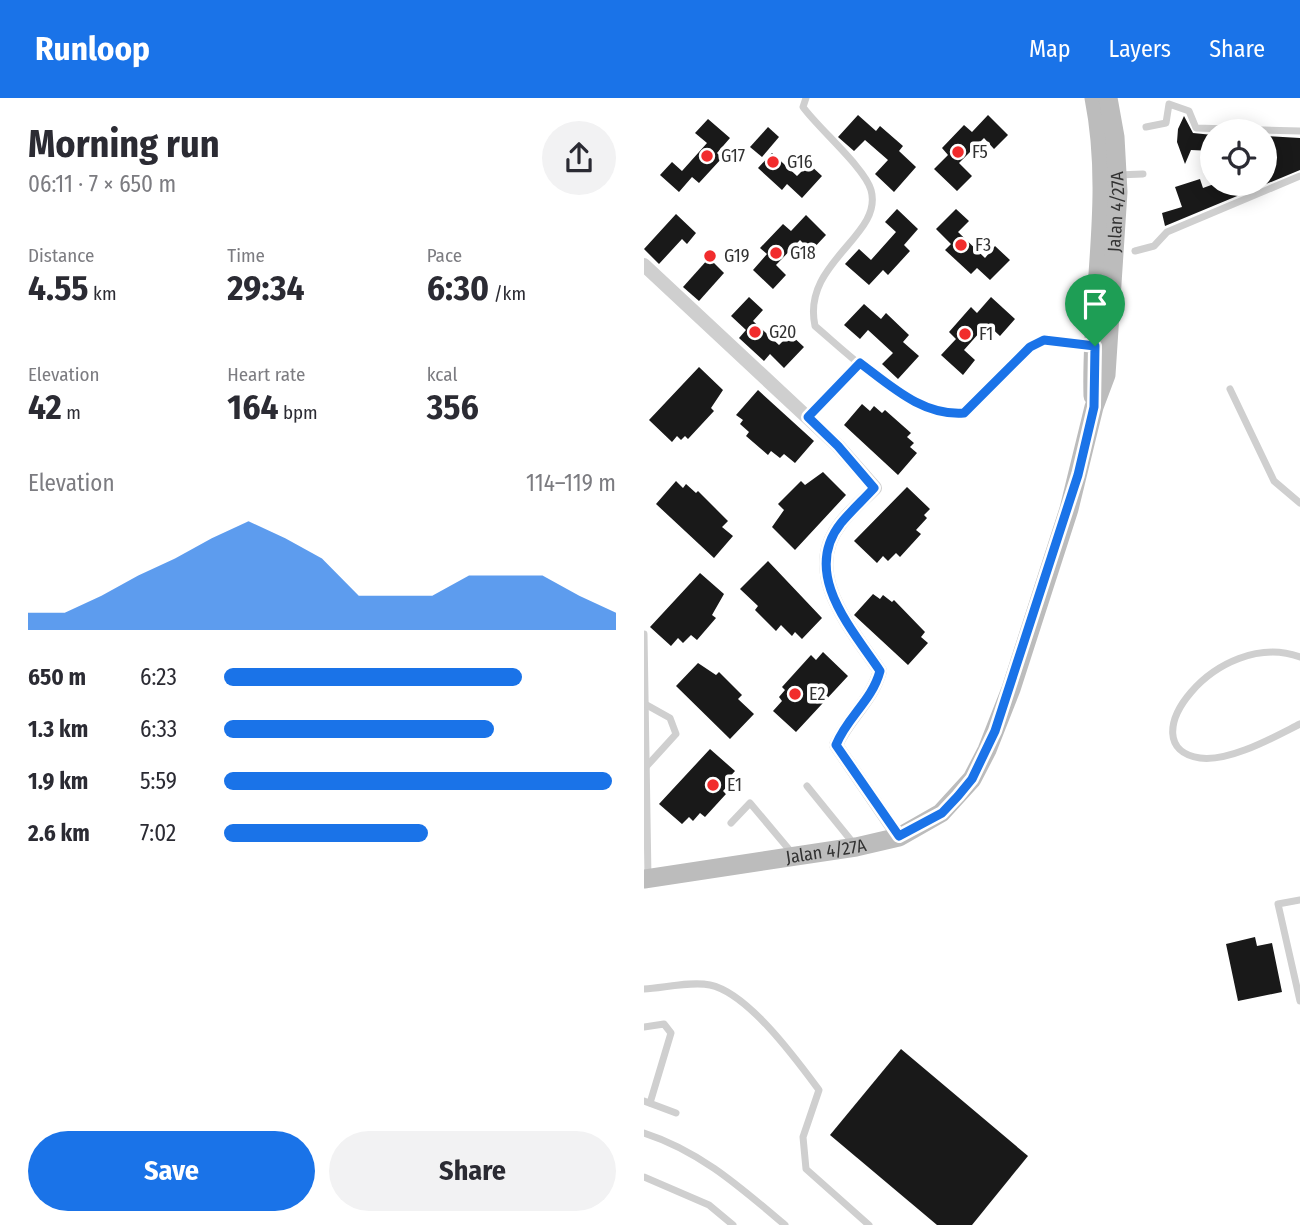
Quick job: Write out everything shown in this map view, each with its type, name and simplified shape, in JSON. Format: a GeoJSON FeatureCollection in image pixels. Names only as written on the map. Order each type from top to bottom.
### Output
{"type":"FeatureCollection","features":[{"type":"Feature","properties":{"kind":"street","name":"Jalan 4/27A"},"geometry":{"type":"LineString","coordinates":[[1094,98],[1110,175],[1104,216],[1095,346],[1094,407]]}},
{"type":"Feature","properties":{"kind":"street","name":"Jalan 4/27A"},"geometry":{"type":"LineString","coordinates":[[646,879],[856,847],[899,836],[942,813],[972,779],[1004,709],[1069,509],[1094,407],[1106,375],[1110,342],[1108,98]]}},
{"type":"Feature","properties":{"kind":"street"},"geometry":{"type":"LineString","coordinates":[[644,265],[838,446],[874,488],[839,524],[825,553],[825,576],[835,599],[880,671],[875,688],[862,708],[844,726],[836,745],[899,836]]}},
{"type":"Feature","properties":{"kind":"lane"},"geometry":{"type":"LineString","coordinates":[[806,98],[803,107],[871,188],[873,207],[867,222],[834,258],[817,289],[811,309],[815,326],[907,399],[946,414],[964,413],[1030,347],[1044,340],[1095,346]]}},
{"type":"Feature","properties":{"kind":"lane"},"geometry":{"type":"LineString","coordinates":[[1146,127],[1166,123],[1169,104],[1189,111],[1196,128],[1300,131]]}},
{"type":"Feature","properties":{"kind":"lane"},"geometry":{"type":"LineString","coordinates":[[1110,175],[1143,174]]}},
{"type":"Feature","properties":{"kind":"lane"},"geometry":{"type":"LineString","coordinates":[[1135,251],[1154,246],[1167,232],[1300,176]]}},
{"type":"Feature","properties":{"kind":"lane"},"geometry":{"type":"LineString","coordinates":[[808,417],[860,363]]}},
{"type":"Feature","properties":{"kind":"lane"},"geometry":{"type":"LineString","coordinates":[[1230,389],[1274,481],[1300,503]]}},
{"type":"Feature","properties":{"kind":"lane"},"geometry":{"type":"LineString","coordinates":[[644,634],[646,879]]}},
{"type":"Feature","properties":{"kind":"lane"},"geometry":{"type":"LineString","coordinates":[[1300,657],[1269,652],[1229,661],[1192,688],[1172,730],[1172,738],[1179,746],[1199,758],[1219,757],[1245,749],[1300,724]]}},
{"type":"Feature","properties":{"kind":"lane"},"geometry":{"type":"LineString","coordinates":[[645,706],[670,718],[676,734],[645,768]]}},
{"type":"Feature","properties":{"kind":"lane"},"geometry":{"type":"LineString","coordinates":[[807,786],[856,847]]}},
{"type":"Feature","properties":{"kind":"lane"},"geometry":{"type":"LineString","coordinates":[[731,823],[750,803],[795,856]]}},
{"type":"Feature","properties":{"kind":"lane"},"geometry":{"type":"LineString","coordinates":[[1300,900],[1278,904],[1300,1001]]}},
{"type":"Feature","properties":{"kind":"lane"},"geometry":{"type":"LineString","coordinates":[[644,989],[709,985],[739,999],[798,1062],[819,1090],[803,1138],[806,1169],[869,1225]]}},
{"type":"Feature","properties":{"kind":"lane"},"geometry":{"type":"LineString","coordinates":[[644,1027],[664,1024],[671,1033],[647,1102],[677,1113]]}},
{"type":"Feature","properties":{"kind":"lane"},"geometry":{"type":"LineString","coordinates":[[644,1133],[678,1143],[720,1170],[785,1225]]}},
{"type":"Feature","properties":{"kind":"lane"},"geometry":{"type":"LineString","coordinates":[[644,1177],[709,1205],[733,1225]]}},
{"type":"Feature","properties":{"kind":"building"},"geometry":{"type":"Polygon","coordinates":[[[858,115],[876,131],[880,126],[903,146],[899,151],[916,167],[894,192],[875,174],[888,160],[865,140],[854,151],[838,137],[858,115]]]}},
{"type":"Feature","properties":{"kind":"building","name":"F5"},"geometry":{"type":"Polygon","coordinates":[[[988,115],[1008,135],[994,149],[984,138],[959,163],[972,176],[957,191],[934,169],[948,155],[942,148],[964,125],[972,132],[988,115]]]}},
{"type":"Feature","properties":{"kind":"building"},"geometry":{"type":"Polygon","coordinates":[[[1184,116],[1193,133],[1200,134],[1200,150],[1191,150],[1185,164],[1177,142],[1178,129],[1184,116]]]}},
{"type":"Feature","properties":{"kind":"building","name":"G17"},"geometry":{"type":"Polygon","coordinates":[[[708,119],[730,138],[717,153],[722,158],[699,183],[692,177],[679,192],[660,175],[672,162],[682,171],[707,143],[695,133],[708,119]]]}},
{"type":"Feature","properties":{"kind":"building"},"geometry":{"type":"Polygon","coordinates":[[[768,127],[779,137],[762,157],[750,147],[768,127]]]}},
{"type":"Feature","properties":{"kind":"building"},"geometry":{"type":"Polygon","coordinates":[[[1277,137],[1300,138],[1300,170],[1277,180],[1277,137]]]}},
{"type":"Feature","properties":{"kind":"building","name":"G16"},"geometry":{"type":"Polygon","coordinates":[[[772,153],[797,176],[809,164],[822,176],[802,198],[787,184],[782,190],[758,168],[772,153]]]}},
{"type":"Feature","properties":{"kind":"building"},"geometry":{"type":"Polygon","coordinates":[[[1200,179],[1200,196],[1237,196],[1165,226],[1162,213],[1182,207],[1175,187],[1200,179]]]}},
{"type":"Feature","properties":{"kind":"building"},"geometry":{"type":"Polygon","coordinates":[[[897,209],[918,229],[904,245],[910,251],[888,275],[883,270],[869,285],[845,264],[859,249],[871,260],[896,232],[885,222],[897,209]]]}},
{"type":"Feature","properties":{"kind":"building","name":"F3"},"geometry":{"type":"Polygon","coordinates":[[[956,209],[969,221],[958,232],[985,258],[995,246],[1010,260],[990,280],[977,268],[971,274],[945,250],[951,244],[936,229],[956,209]]]}},
{"type":"Feature","properties":{"kind":"building"},"geometry":{"type":"Polygon","coordinates":[[[676,214],[696,233],[687,244],[682,239],[659,264],[644,249],[676,214]]]}},
{"type":"Feature","properties":{"kind":"building","name":"G18"},"geometry":{"type":"Polygon","coordinates":[[[806,215],[826,235],[811,251],[800,240],[776,265],[786,275],[773,289],[753,270],[767,254],[760,248],[783,224],[791,231],[806,215]]]}},
{"type":"Feature","properties":{"kind":"building"},"geometry":{"type":"Polygon","coordinates":[[[709,258],[724,273],[699,301],[683,287],[709,258]]]}},
{"type":"Feature","properties":{"kind":"building","name":"G20"},"geometry":{"type":"Polygon","coordinates":[[[749,297],[763,310],[753,321],[779,345],[790,334],[804,347],[784,368],[770,354],[764,361],[739,338],[746,330],[731,316],[749,297]]]}},
{"type":"Feature","properties":{"kind":"building","name":"F1"},"geometry":{"type":"Polygon","coordinates":[[[991,297],[1015,319],[1000,336],[987,324],[964,350],[975,360],[963,375],[941,355],[956,339],[949,332],[971,307],[977,313],[991,297]]]}},
{"type":"Feature","properties":{"kind":"building"},"geometry":{"type":"Polygon","coordinates":[[[864,304],[881,319],[886,313],[909,335],[903,342],[919,356],[898,379],[882,364],[893,353],[868,330],[860,339],[844,325],[864,304]]]}},
{"type":"Feature","properties":{"kind":"building"},"geometry":{"type":"Polygon","coordinates":[[[699,367],[723,390],[711,408],[714,411],[688,439],[685,436],[681,440],[677,436],[672,442],[649,420],[699,367]]]}},
{"type":"Feature","properties":{"kind":"building"},"geometry":{"type":"Polygon","coordinates":[[[758,390],[814,441],[795,463],[784,454],[780,458],[771,451],[768,455],[746,436],[749,432],[740,424],[743,420],[736,415],[758,390]]]}},
{"type":"Feature","properties":{"kind":"building"},"geometry":{"type":"Polygon","coordinates":[[[862,404],[870,411],[874,406],[882,413],[885,410],[911,433],[907,437],[914,443],[910,447],[917,453],[898,475],[844,425],[862,404]]]}},
{"type":"Feature","properties":{"kind":"building"},"geometry":{"type":"Polygon","coordinates":[[[823,472],[846,495],[795,550],[772,527],[784,510],[778,504],[801,481],[805,485],[823,472]]]}},
{"type":"Feature","properties":{"kind":"building"},"geometry":{"type":"Polygon","coordinates":[[[676,481],[683,488],[686,484],[696,493],[698,491],[728,521],[722,527],[733,536],[714,558],[656,504],[676,481]]]}},
{"type":"Feature","properties":{"kind":"building"},"geometry":{"type":"Polygon","coordinates":[[[907,487],[930,509],[924,515],[927,518],[916,530],[921,534],[900,557],[896,553],[888,561],[883,556],[877,563],[854,541],[907,487]]]}},
{"type":"Feature","properties":{"kind":"building"},"geometry":{"type":"Polygon","coordinates":[[[768,561],[822,618],[802,639],[795,632],[792,636],[781,625],[776,631],[755,610],[758,606],[740,589],[768,561]]]}},
{"type":"Feature","properties":{"kind":"building"},"geometry":{"type":"Polygon","coordinates":[[[700,573],[724,594],[712,615],[716,618],[697,640],[691,635],[683,643],[678,638],[671,646],[650,627],[700,573]]]}},
{"type":"Feature","properties":{"kind":"building"},"geometry":{"type":"Polygon","coordinates":[[[873,594],[880,599],[883,595],[892,602],[894,600],[925,632],[921,637],[928,643],[908,665],[854,615],[873,594]]]}},
{"type":"Feature","properties":{"kind":"building","name":"E2"},"geometry":{"type":"Polygon","coordinates":[[[823,652],[848,676],[796,732],[773,711],[782,701],[779,697],[785,690],[782,687],[811,655],[816,660],[823,652]]]}},
{"type":"Feature","properties":{"kind":"building"},"geometry":{"type":"Polygon","coordinates":[[[698,663],[716,675],[719,672],[742,695],[738,699],[754,714],[730,739],[676,686],[698,663]]]}},
{"type":"Feature","properties":{"kind":"building","name":"E1"},"geometry":{"type":"Polygon","coordinates":[[[710,749],[735,771],[727,780],[730,783],[723,791],[726,794],[705,817],[700,813],[693,821],[689,817],[682,824],[659,804],[710,749]]]}},
{"type":"Feature","properties":{"kind":"building"},"geometry":{"type":"Polygon","coordinates":[[[1255,937],[1257,946],[1272,943],[1282,992],[1238,1001],[1226,944],[1255,937]]]}},
{"type":"Feature","properties":{"kind":"building"},"geometry":{"type":"Polygon","coordinates":[[[901,1049],[1028,1156],[972,1225],[937,1225],[830,1135],[901,1049]]]}},
{"type":"Feature","properties":{"kind":"place","name":"F5"},"geometry":{"type":"Point","coordinates":[958,152]}},
{"type":"Feature","properties":{"kind":"place","name":"G17"},"geometry":{"type":"Point","coordinates":[707,156]}},
{"type":"Feature","properties":{"kind":"place","name":"G16"},"geometry":{"type":"Point","coordinates":[773,162]}},
{"type":"Feature","properties":{"kind":"place","name":"F3"},"geometry":{"type":"Point","coordinates":[961,245]}},
{"type":"Feature","properties":{"kind":"place","name":"G18"},"geometry":{"type":"Point","coordinates":[776,253]}},
{"type":"Feature","properties":{"kind":"place","name":"G19"},"geometry":{"type":"Point","coordinates":[710,256]}},
{"type":"Feature","properties":{"kind":"place","name":"G20"},"geometry":{"type":"Point","coordinates":[755,332]}},
{"type":"Feature","properties":{"kind":"place","name":"F1"},"geometry":{"type":"Point","coordinates":[965,334]}},
{"type":"Feature","properties":{"kind":"place","name":"E2"},"geometry":{"type":"Point","coordinates":[795,694]}},
{"type":"Feature","properties":{"kind":"place","name":"E1"},"geometry":{"type":"Point","coordinates":[713,785]}},
{"type":"Feature","properties":{"kind":"route"},"geometry":{"type":"LineString","coordinates":[[1044,340],[1095,346],[1094,407],[1078,475],[1004,709],[982,761],[958,796],[942,813],[899,836],[836,745],[844,726],[862,708],[875,688],[880,671],[852,631],[835,599],[825,576],[825,553],[839,524],[874,488],[838,446],[808,417],[860,363],[907,399],[946,414],[964,413],[1030,347],[1044,340]]}}]}
